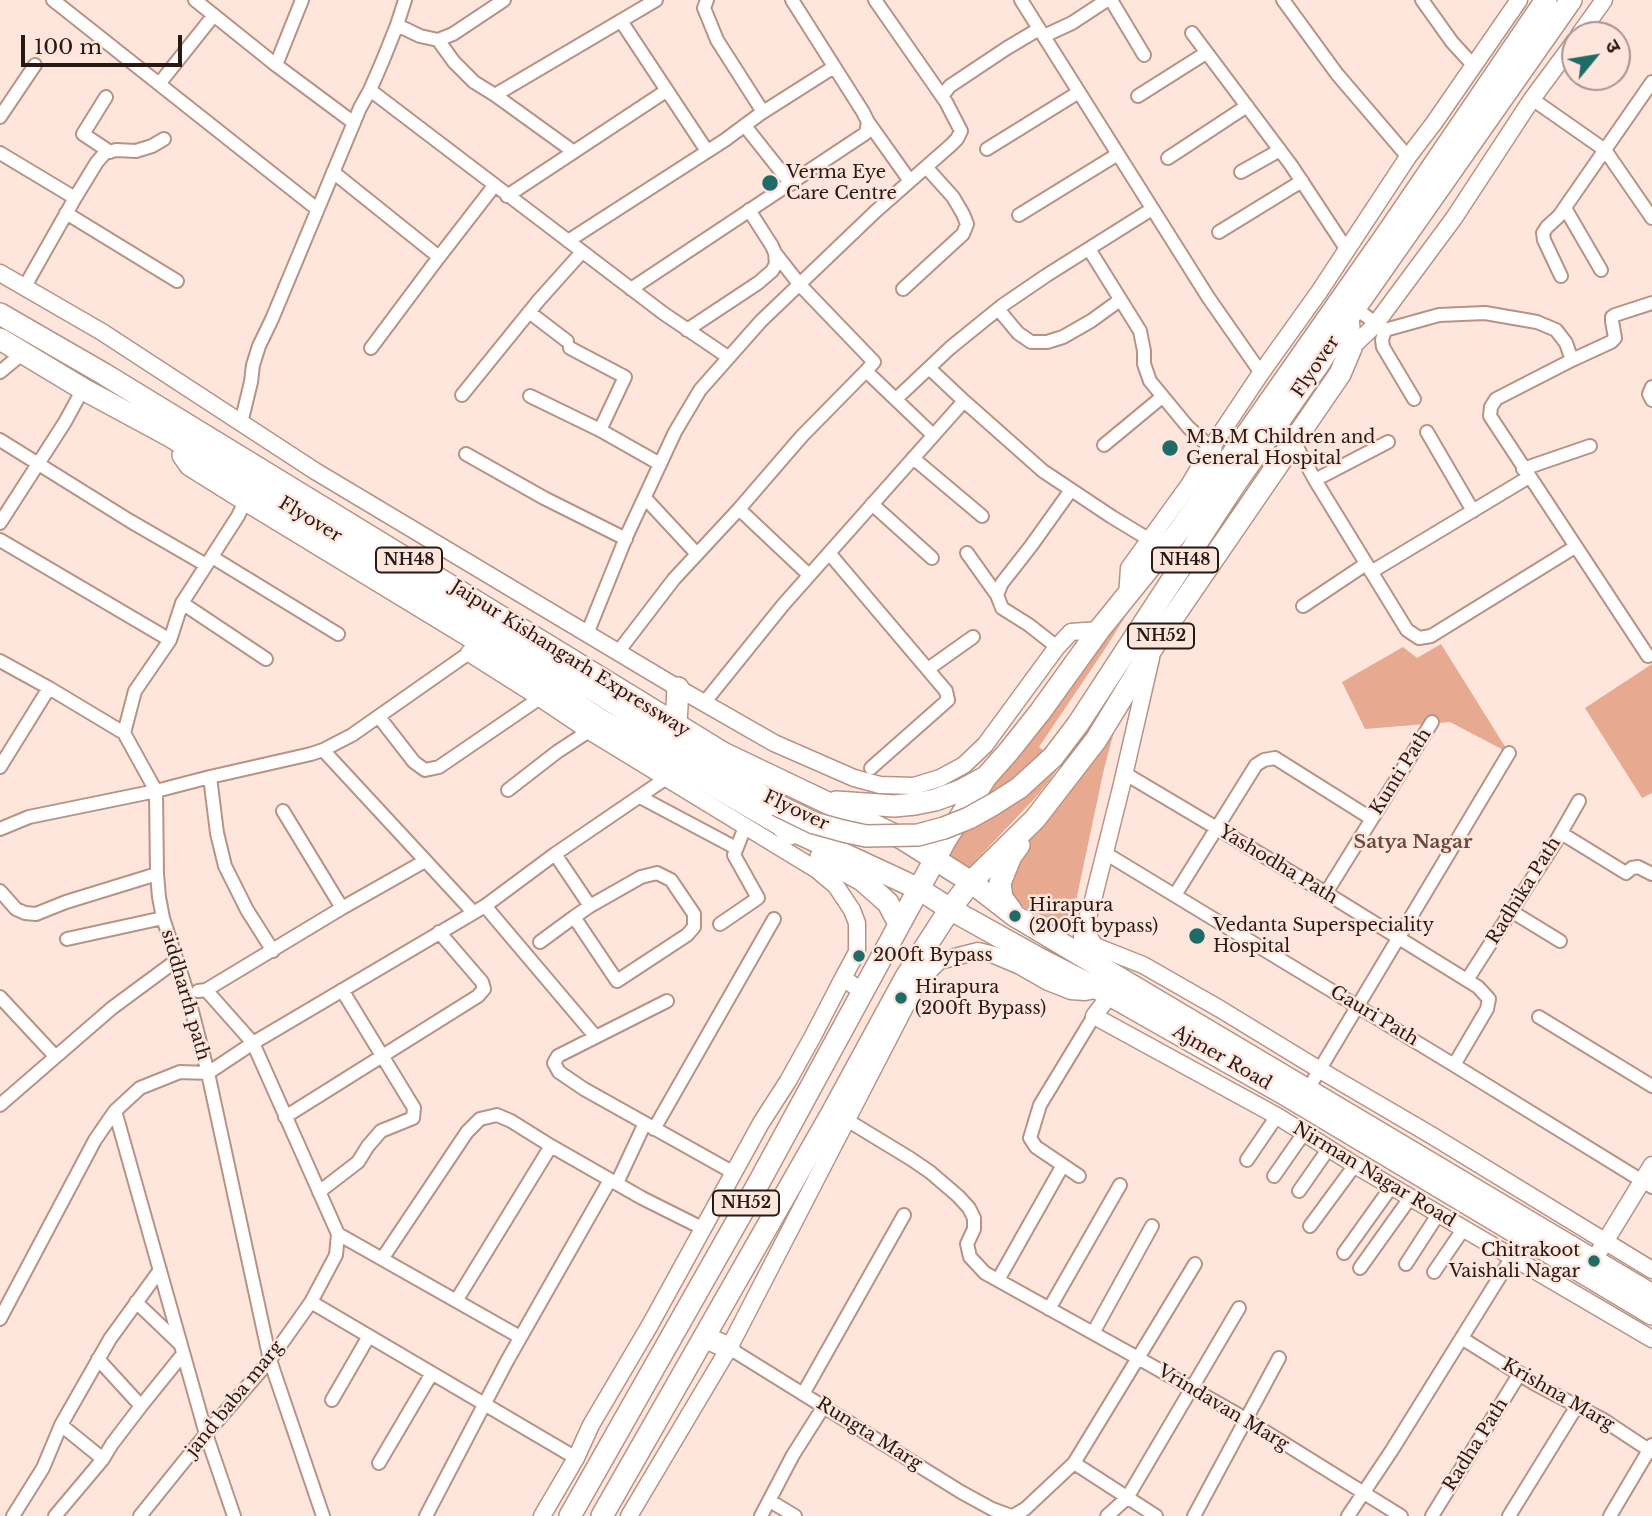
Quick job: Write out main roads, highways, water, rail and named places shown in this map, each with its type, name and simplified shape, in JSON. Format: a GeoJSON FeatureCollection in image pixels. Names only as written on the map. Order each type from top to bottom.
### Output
{"type":"FeatureCollection","features":[{"type":"Feature","properties":{"kind":"highway","name":"NH48"},"geometry":{"type":"LineString","coordinates":[[820,800],[894,806],[915,804],[960,791],[986,777],[1040,712],[1099,630],[1179,531],[1391,228],[1546,0]]}},
{"type":"Feature","properties":{"kind":"highway","name":"NH48"},"geometry":{"type":"LineString","coordinates":[[1351,313],[1571,0]]}},
{"type":"Feature","properties":{"kind":"highway","name":"NH52"},"geometry":{"type":"LineString","coordinates":[[602,1516],[704,1337],[839,1116],[906,977],[930,958],[950,909],[971,882],[1035,819],[1096,740],[1154,645],[1340,373],[1351,348],[1351,313]]}},
{"type":"Feature","properties":{"kind":"highway","name":"Flyover"},"geometry":{"type":"LineString","coordinates":[[170,436],[583,684],[777,805],[814,823],[866,836],[918,835],[970,818],[1018,788],[1053,757],[1078,724],[1351,313]]}},
{"type":"Feature","properties":{"kind":"highway","name":"Jaipur Kishangarh Expressway"},"geometry":{"type":"LineString","coordinates":[[0,314],[723,753],[820,800]]}},
{"type":"Feature","properties":{"kind":"highway","name":"NH48"},"geometry":{"type":"LineString","coordinates":[[0,339],[83,389],[170,436]]}},
{"type":"Feature","properties":{"kind":"highway"},"geometry":{"type":"LineString","coordinates":[[170,436],[190,465],[475,648],[781,825],[801,845],[862,880],[888,904],[899,924]]}},
{"type":"Feature","properties":{"kind":"highway"},"geometry":{"type":"LineString","coordinates":[[1203,496],[1211,448]]}},
{"type":"Feature","properties":{"kind":"highway"},"geometry":{"type":"LineString","coordinates":[[676,724],[678,688]]}},
{"type":"Feature","properties":{"kind":"highway","name":"NH52"},"geometry":{"type":"LineString","coordinates":[[570,1516],[743,1210],[935,858],[986,777]]}},
{"type":"Feature","properties":{"kind":"highway","name":"Ajmer Road"},"geometry":{"type":"LineString","coordinates":[[820,800],[903,839],[935,858],[1015,916],[1308,1089],[1589,1267],[1652,1314]]}},
{"type":"Feature","properties":{"kind":"highway"},"geometry":{"type":"LineString","coordinates":[[1015,916],[1002,898],[1000,883],[1011,856],[1035,819]]}},
{"type":"Feature","properties":{"kind":"highway","name":"Ajmer Road"},"geometry":{"type":"LineString","coordinates":[[781,825],[919,888],[950,909],[1105,992],[1281,1092],[1524,1237],[1652,1295]]}},
{"type":"Feature","properties":{"kind":"highway"},"geometry":{"type":"LineString","coordinates":[[704,1337],[729,1348]]}},
{"type":"Feature","properties":{"kind":"place","name":"Verma Eye Care Centre"},"geometry":{"type":"Point","coordinates":[770,183]}},
{"type":"Feature","properties":{"kind":"place","name":"M.B.M Children and General Hospital"},"geometry":{"type":"Point","coordinates":[1170,448]}},
{"type":"Feature","properties":{"kind":"place","name":"Hirapura (200ft bypass)"},"geometry":{"type":"Point","coordinates":[1015,916]}},
{"type":"Feature","properties":{"kind":"place","name":"Vedanta Superspeciality Hospital"},"geometry":{"type":"Point","coordinates":[1197,936]}},
{"type":"Feature","properties":{"kind":"place","name":"200ft Bypass"},"geometry":{"type":"Point","coordinates":[859,956]}},
{"type":"Feature","properties":{"kind":"place","name":"Hirapura (200ft Bypass)"},"geometry":{"type":"Point","coordinates":[901,998]}},
{"type":"Feature","properties":{"kind":"place","name":"Chitrakoot Vaishali Nagar"},"geometry":{"type":"Point","coordinates":[1594,1261]}},
{"type":"Feature","properties":{"kind":"district","name":"Satya Nagar"},"geometry":{"type":"Point","coordinates":[1413,843]}}]}
